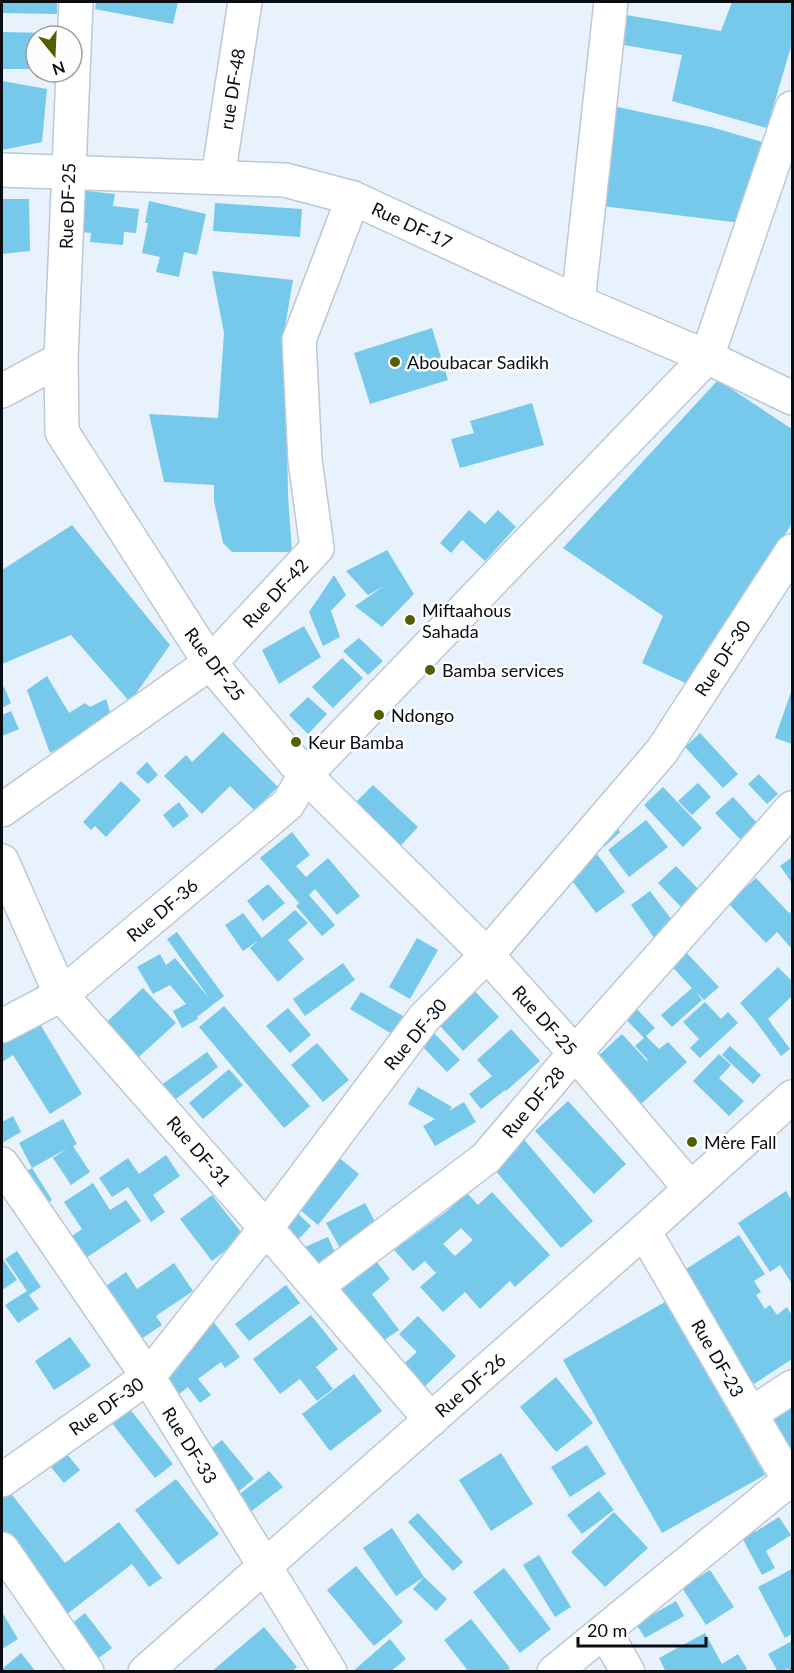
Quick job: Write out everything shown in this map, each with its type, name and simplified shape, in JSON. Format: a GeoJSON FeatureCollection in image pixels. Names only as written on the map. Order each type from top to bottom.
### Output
{"type":"FeatureCollection","features":[{"type":"Feature","properties":{"kind":"street","name":"Rue DF-25"},"geometry":{"type":"LineString","coordinates":[[76,2],[61,359],[62,432],[210,663],[305,775],[487,955],[575,1053],[690,1188]]}},
{"type":"Feature","properties":{"kind":"street","name":"rue DF-48"},"geometry":{"type":"LineString","coordinates":[[218,177],[245,2]]}},
{"type":"Feature","properties":{"kind":"street"},"geometry":{"type":"LineString","coordinates":[[578,302],[611,2]]}},
{"type":"Feature","properties":{"kind":"street"},"geometry":{"type":"LineString","coordinates":[[706,357],[792,108]]}},
{"type":"Feature","properties":{"kind":"street","name":"Rue DF-17"},"geometry":{"type":"LineString","coordinates":[[2,170],[285,180],[353,198],[792,398]]}},
{"type":"Feature","properties":{"kind":"street","name":"Rue DF-42"},"geometry":{"type":"LineString","coordinates":[[2,810],[210,663],[317,548],[305,460],[299,340],[353,198]]}},
{"type":"Feature","properties":{"kind":"street","name":"Rue DF-36"},"geometry":{"type":"LineString","coordinates":[[2,1026],[61,995],[288,804],[305,775],[706,357]]}},
{"type":"Feature","properties":{"kind":"street"},"geometry":{"type":"LineString","coordinates":[[2,391],[61,359]]}},
{"type":"Feature","properties":{"kind":"street","name":"Rue DF-30"},"geometry":{"type":"LineString","coordinates":[[2,1480],[148,1377],[266,1228],[424,1018],[487,955],[662,751],[792,551]]}},
{"type":"Feature","properties":{"kind":"street","name":"Rue DF-28"},"geometry":{"type":"LineString","coordinates":[[316,1286],[486,1158],[575,1053],[792,808]]}},
{"type":"Feature","properties":{"kind":"street","name":"Rue DF-31"},"geometry":{"type":"LineString","coordinates":[[2,861],[61,995],[431,1419]]}},
{"type":"Feature","properties":{"kind":"street","name":"Rue DF-26"},"geometry":{"type":"LineString","coordinates":[[145,1671],[644,1231],[792,1097]]}},
{"type":"Feature","properties":{"kind":"street","name":"Rue DF-33"},"geometry":{"type":"LineString","coordinates":[[2,1164],[148,1377],[330,1671]]}},
{"type":"Feature","properties":{"kind":"street","name":"Rue DF-23"},"geometry":{"type":"LineString","coordinates":[[644,1231],[791,1483]]}},
{"type":"Feature","properties":{"kind":"street"},"geometry":{"type":"LineString","coordinates":[[751,1414],[792,1387]]}},
{"type":"Feature","properties":{"kind":"street"},"geometry":{"type":"LineString","coordinates":[[554,1671],[791,1483]]}},
{"type":"Feature","properties":{"kind":"street"},"geometry":{"type":"LineString","coordinates":[[2,1549],[87,1671]]}},
{"type":"Feature","properties":{"kind":"street"},"geometry":{"type":"LineString","coordinates":[[605,1632],[628,1671]]}},
{"type":"Feature","properties":{"kind":"building"},"geometry":{"type":"Polygon","coordinates":[[[2,2],[57,2],[57,14],[2,13],[2,2]]]}},
{"type":"Feature","properties":{"kind":"building"},"geometry":{"type":"Polygon","coordinates":[[[96,2],[178,2],[173,24],[95,9],[96,2]]]}},
{"type":"Feature","properties":{"kind":"building"},"geometry":{"type":"Polygon","coordinates":[[[732,2],[792,2],[792,43],[767,128],[672,101],[682,55],[624,45],[626,15],[721,31],[732,2]]]}},
{"type":"Feature","properties":{"kind":"building"},"geometry":{"type":"Polygon","coordinates":[[[2,32],[24,32],[24,69],[2,69],[2,32]]]}},
{"type":"Feature","properties":{"kind":"building"},"geometry":{"type":"Polygon","coordinates":[[[2,81],[47,89],[42,142],[2,150],[2,81]]]}},
{"type":"Feature","properties":{"kind":"building"},"geometry":{"type":"Polygon","coordinates":[[[613,106],[711,127],[773,145],[741,223],[602,206],[613,106]]]}},
{"type":"Feature","properties":{"kind":"building"},"geometry":{"type":"Polygon","coordinates":[[[78,190],[115,194],[113,206],[139,209],[136,233],[124,232],[123,245],[90,242],[91,233],[82,232],[78,190]]]}},
{"type":"Feature","properties":{"kind":"building"},"geometry":{"type":"Polygon","coordinates":[[[2,199],[29,199],[30,251],[2,254],[2,199]]]}},
{"type":"Feature","properties":{"kind":"building"},"geometry":{"type":"Polygon","coordinates":[[[149,201],[206,214],[197,255],[184,252],[179,277],[156,272],[160,257],[142,253],[148,223],[145,223],[149,201]]]}},
{"type":"Feature","properties":{"kind":"building"},"geometry":{"type":"Polygon","coordinates":[[[215,203],[302,209],[300,237],[213,231],[215,203]]]}},
{"type":"Feature","properties":{"kind":"building"},"geometry":{"type":"Polygon","coordinates":[[[212,271],[293,280],[285,327],[288,496],[292,552],[232,552],[223,543],[214,501],[214,485],[164,482],[149,414],[218,418],[224,333],[212,271]]]}},
{"type":"Feature","properties":{"kind":"building"},"geometry":{"type":"Polygon","coordinates":[[[432,328],[448,380],[370,404],[354,353],[432,328]]]}},
{"type":"Feature","properties":{"kind":"building"},"geometry":{"type":"Polygon","coordinates":[[[718,380],[792,429],[792,523],[694,687],[642,663],[663,616],[563,548],[718,380]]]}},
{"type":"Feature","properties":{"kind":"building"},"geometry":{"type":"Polygon","coordinates":[[[532,403],[544,445],[460,468],[451,439],[474,433],[470,421],[532,403]]]}},
{"type":"Feature","properties":{"kind":"building"},"geometry":{"type":"Polygon","coordinates":[[[469,510],[485,524],[498,510],[516,527],[485,561],[462,540],[451,553],[440,543],[469,510]]]}},
{"type":"Feature","properties":{"kind":"building"},"geometry":{"type":"Polygon","coordinates":[[[72,525],[170,645],[130,702],[71,635],[2,664],[2,570],[72,525]]]}},
{"type":"Feature","properties":{"kind":"building"},"geometry":{"type":"Polygon","coordinates":[[[387,550],[414,594],[382,627],[355,606],[384,586],[368,595],[346,571],[387,550]]]}},
{"type":"Feature","properties":{"kind":"building"},"geometry":{"type":"Polygon","coordinates":[[[334,575],[346,595],[331,611],[340,637],[323,646],[309,612],[334,575]]]}},
{"type":"Feature","properties":{"kind":"building"},"geometry":{"type":"Polygon","coordinates":[[[304,626],[321,657],[279,684],[262,650],[304,626]]]}},
{"type":"Feature","properties":{"kind":"building"},"geometry":{"type":"Polygon","coordinates":[[[359,638],[383,661],[368,675],[343,651],[359,638]]]}},
{"type":"Feature","properties":{"kind":"building"},"geometry":{"type":"Polygon","coordinates":[[[342,658],[363,678],[333,708],[312,687],[342,658]]]}},
{"type":"Feature","properties":{"kind":"building"},"geometry":{"type":"Polygon","coordinates":[[[47,676],[69,713],[85,703],[90,707],[106,699],[112,718],[50,753],[27,690],[47,676]]]}},
{"type":"Feature","properties":{"kind":"building"},"geometry":{"type":"Polygon","coordinates":[[[4,687],[11,703],[2,708],[2,688],[4,687]]]}},
{"type":"Feature","properties":{"kind":"building"},"geometry":{"type":"Polygon","coordinates":[[[792,689],[792,744],[775,738],[792,689]]]}},
{"type":"Feature","properties":{"kind":"building"},"geometry":{"type":"Polygon","coordinates":[[[308,697],[327,714],[308,734],[289,715],[308,697]]]}},
{"type":"Feature","properties":{"kind":"building"},"geometry":{"type":"Polygon","coordinates":[[[11,711],[19,729],[2,736],[2,715],[11,711]]]}},
{"type":"Feature","properties":{"kind":"building"},"geometry":{"type":"Polygon","coordinates":[[[223,732],[278,787],[254,810],[230,786],[202,814],[164,776],[186,755],[192,762],[223,732]]]}},
{"type":"Feature","properties":{"kind":"building"},"geometry":{"type":"Polygon","coordinates":[[[700,733],[738,774],[723,788],[685,747],[700,733]]]}},
{"type":"Feature","properties":{"kind":"building"},"geometry":{"type":"Polygon","coordinates":[[[147,762],[158,775],[148,784],[136,773],[147,762]]]}},
{"type":"Feature","properties":{"kind":"building"},"geometry":{"type":"Polygon","coordinates":[[[759,774],[778,794],[767,804],[748,784],[759,774]]]}},
{"type":"Feature","properties":{"kind":"building"},"geometry":{"type":"Polygon","coordinates":[[[121,781],[141,800],[106,837],[95,826],[91,830],[83,822],[121,781]]]}},
{"type":"Feature","properties":{"kind":"building"},"geometry":{"type":"Polygon","coordinates":[[[698,783],[711,797],[692,815],[678,801],[698,783]]]}},
{"type":"Feature","properties":{"kind":"building"},"geometry":{"type":"Polygon","coordinates":[[[373,785],[418,827],[392,855],[346,812],[373,785]]]}},
{"type":"Feature","properties":{"kind":"building"},"geometry":{"type":"Polygon","coordinates":[[[663,787],[702,828],[683,847],[644,805],[663,787]]]}},
{"type":"Feature","properties":{"kind":"building"},"geometry":{"type":"Polygon","coordinates":[[[733,797],[757,823],[740,839],[715,813],[733,797]]]}},
{"type":"Feature","properties":{"kind":"building"},"geometry":{"type":"Polygon","coordinates":[[[179,802],[189,816],[173,828],[163,815],[179,802]]]}},
{"type":"Feature","properties":{"kind":"building"},"geometry":{"type":"Polygon","coordinates":[[[646,820],[668,847],[629,877],[608,850],[646,820]]]}},
{"type":"Feature","properties":{"kind":"building"},"geometry":{"type":"Polygon","coordinates":[[[612,822],[620,832],[604,847],[595,837],[612,822]]]}},
{"type":"Feature","properties":{"kind":"building"},"geometry":{"type":"Polygon","coordinates":[[[292,832],[310,855],[296,866],[306,877],[328,858],[360,896],[337,915],[315,889],[309,895],[335,925],[322,936],[296,906],[299,903],[260,858],[292,832]]]}},
{"type":"Feature","properties":{"kind":"building"},"geometry":{"type":"Polygon","coordinates":[[[597,854],[625,892],[596,913],[568,875],[597,854]]]}},
{"type":"Feature","properties":{"kind":"building"},"geometry":{"type":"Polygon","coordinates":[[[792,857],[792,883],[780,866],[792,857]]]}},
{"type":"Feature","properties":{"kind":"building"},"geometry":{"type":"Polygon","coordinates":[[[676,866],[700,891],[682,908],[658,883],[676,866]]]}},
{"type":"Feature","properties":{"kind":"building"},"geometry":{"type":"Polygon","coordinates":[[[756,878],[789,913],[791,912],[792,949],[777,932],[766,943],[728,903],[756,878]]]}},
{"type":"Feature","properties":{"kind":"building"},"geometry":{"type":"Polygon","coordinates":[[[268,884],[285,903],[263,921],[247,901],[268,884]]]}},
{"type":"Feature","properties":{"kind":"building"},"geometry":{"type":"Polygon","coordinates":[[[650,891],[675,924],[655,939],[631,905],[650,891]]]}},
{"type":"Feature","properties":{"kind":"building"},"geometry":{"type":"Polygon","coordinates":[[[295,910],[308,923],[288,940],[304,959],[278,982],[250,948],[258,941],[243,951],[225,925],[243,913],[262,938],[295,910]]]}},
{"type":"Feature","properties":{"kind":"building"},"geometry":{"type":"Polygon","coordinates":[[[177,932],[224,996],[197,1017],[198,1019],[182,1028],[173,1011],[186,1004],[170,985],[153,994],[137,967],[160,954],[166,965],[175,958],[210,999],[167,939],[177,932]]]}},
{"type":"Feature","properties":{"kind":"building"},"geometry":{"type":"Polygon","coordinates":[[[417,938],[438,950],[410,999],[389,987],[417,938]]]}},
{"type":"Feature","properties":{"kind":"building"},"geometry":{"type":"Polygon","coordinates":[[[680,946],[719,987],[704,1000],[696,992],[702,1000],[672,1027],[661,1015],[692,988],[666,960],[680,946]]]}},
{"type":"Feature","properties":{"kind":"building"},"geometry":{"type":"Polygon","coordinates":[[[343,963],[355,980],[305,1016],[293,999],[343,963]]]}},
{"type":"Feature","properties":{"kind":"building"},"geometry":{"type":"Polygon","coordinates":[[[778,967],[792,981],[792,996],[768,1019],[790,1049],[781,1056],[740,1003],[778,967]]]}},
{"type":"Feature","properties":{"kind":"building"},"geometry":{"type":"Polygon","coordinates":[[[469,985],[499,1017],[463,1051],[433,1018],[469,985]]]}},
{"type":"Feature","properties":{"kind":"building"},"geometry":{"type":"Polygon","coordinates":[[[143,988],[176,1023],[131,1064],[98,1030],[143,988]]]}},
{"type":"Feature","properties":{"kind":"building"},"geometry":{"type":"Polygon","coordinates":[[[361,992],[403,1016],[392,1034],[350,1009],[361,992]]]}},
{"type":"Feature","properties":{"kind":"building"},"geometry":{"type":"Polygon","coordinates":[[[630,1002],[655,1028],[646,1036],[659,1049],[668,1042],[687,1062],[641,1104],[597,1057],[622,1034],[648,1060],[635,1046],[644,1038],[619,1012],[630,1002]]]}},
{"type":"Feature","properties":{"kind":"building"},"geometry":{"type":"Polygon","coordinates":[[[705,1002],[721,1019],[728,1012],[738,1023],[700,1058],[690,1048],[699,1039],[683,1022],[705,1002]]]}},
{"type":"Feature","properties":{"kind":"building"},"geometry":{"type":"Polygon","coordinates":[[[224,1006],[310,1106],[284,1128],[199,1027],[224,1006]]]}},
{"type":"Feature","properties":{"kind":"building"},"geometry":{"type":"Polygon","coordinates":[[[288,1008],[311,1035],[290,1053],[266,1026],[288,1008]]]}},
{"type":"Feature","properties":{"kind":"building"},"geometry":{"type":"Polygon","coordinates":[[[37,1019],[82,1094],[50,1114],[13,1055],[2,1062],[2,1033],[37,1019]]]}},
{"type":"Feature","properties":{"kind":"building"},"geometry":{"type":"Polygon","coordinates":[[[511,1029],[540,1061],[506,1091],[481,1109],[469,1094],[492,1076],[477,1060],[511,1029]]]}},
{"type":"Feature","properties":{"kind":"building"},"geometry":{"type":"Polygon","coordinates":[[[433,1032],[460,1060],[447,1072],[420,1044],[433,1032]]]}},
{"type":"Feature","properties":{"kind":"building"},"geometry":{"type":"Polygon","coordinates":[[[317,1043],[349,1080],[323,1102],[291,1065],[317,1043]]]}},
{"type":"Feature","properties":{"kind":"building"},"geometry":{"type":"Polygon","coordinates":[[[730,1046],[761,1075],[753,1084],[722,1055],[730,1046]]]}},
{"type":"Feature","properties":{"kind":"building"},"geometry":{"type":"Polygon","coordinates":[[[207,1052],[218,1067],[172,1102],[160,1086],[207,1052]]]}},
{"type":"Feature","properties":{"kind":"building"},"geometry":{"type":"Polygon","coordinates":[[[719,1054],[731,1065],[719,1078],[744,1101],[729,1116],[693,1081],[719,1054]]]}},
{"type":"Feature","properties":{"kind":"building"},"geometry":{"type":"Polygon","coordinates":[[[229,1069],[243,1085],[203,1119],[189,1103],[229,1069]]]}},
{"type":"Feature","properties":{"kind":"building"},"geometry":{"type":"Polygon","coordinates":[[[418,1087],[452,1107],[449,1111],[464,1102],[476,1122],[435,1146],[423,1126],[435,1119],[408,1104],[418,1087]]]}},
{"type":"Feature","properties":{"kind":"building"},"geometry":{"type":"Polygon","coordinates":[[[568,1101],[626,1164],[594,1194],[535,1131],[568,1101]]]}},
{"type":"Feature","properties":{"kind":"building"},"geometry":{"type":"Polygon","coordinates":[[[13,1116],[21,1132],[2,1143],[2,1122],[13,1116]]]}},
{"type":"Feature","properties":{"kind":"building"},"geometry":{"type":"Polygon","coordinates":[[[63,1119],[77,1144],[73,1146],[90,1172],[71,1185],[53,1158],[68,1148],[32,1168],[19,1143],[63,1119]]]}},
{"type":"Feature","properties":{"kind":"building"},"geometry":{"type":"Polygon","coordinates":[[[521,1136],[593,1221],[561,1248],[489,1163],[521,1136]]]}},
{"type":"Feature","properties":{"kind":"building"},"geometry":{"type":"Polygon","coordinates":[[[332,1152],[359,1174],[318,1225],[291,1202],[332,1152]]]}},
{"type":"Feature","properties":{"kind":"building"},"geometry":{"type":"Polygon","coordinates":[[[166,1155],[180,1176],[153,1195],[165,1212],[151,1222],[128,1187],[112,1197],[99,1178],[128,1158],[139,1174],[166,1155]]]}},
{"type":"Feature","properties":{"kind":"building"},"geometry":{"type":"Polygon","coordinates":[[[32,1168],[52,1200],[38,1208],[19,1176],[32,1168]]]}},
{"type":"Feature","properties":{"kind":"building"},"geometry":{"type":"Polygon","coordinates":[[[93,1183],[110,1210],[126,1200],[141,1221],[80,1262],[65,1241],[82,1229],[64,1202],[93,1183]]]}},
{"type":"Feature","properties":{"kind":"building"},"geometry":{"type":"Polygon","coordinates":[[[786,1191],[792,1201],[792,1284],[780,1265],[770,1272],[738,1223],[786,1191]]]}},
{"type":"Feature","properties":{"kind":"building"},"geometry":{"type":"Polygon","coordinates":[[[492,1192],[550,1255],[515,1287],[510,1281],[480,1309],[465,1292],[443,1312],[420,1287],[436,1273],[425,1261],[413,1271],[394,1250],[447,1211],[467,1193],[478,1205],[492,1192]],[[461,1228],[443,1244],[455,1256],[473,1240],[461,1228]]]}},
{"type":"Feature","properties":{"kind":"building"},"geometry":{"type":"Polygon","coordinates":[[[212,1195],[244,1236],[212,1261],[180,1219],[212,1195]]]}},
{"type":"Feature","properties":{"kind":"building"},"geometry":{"type":"Polygon","coordinates":[[[365,1203],[379,1229],[341,1250],[326,1223],[365,1203]]]}},
{"type":"Feature","properties":{"kind":"building"},"geometry":{"type":"Polygon","coordinates":[[[292,1208],[311,1226],[290,1248],[271,1230],[292,1208]]]}},
{"type":"Feature","properties":{"kind":"building"},"geometry":{"type":"Polygon","coordinates":[[[739,1235],[765,1274],[754,1281],[761,1292],[756,1295],[765,1309],[770,1305],[777,1315],[787,1307],[792,1316],[792,1359],[754,1384],[680,1273],[739,1235]]]}},
{"type":"Feature","properties":{"kind":"building"},"geometry":{"type":"Polygon","coordinates":[[[328,1237],[338,1259],[307,1272],[298,1250],[328,1237]]]}},
{"type":"Feature","properties":{"kind":"building"},"geometry":{"type":"Polygon","coordinates":[[[17,1251],[41,1287],[29,1295],[39,1309],[18,1323],[5,1305],[27,1291],[5,1259],[17,1251]]]}},
{"type":"Feature","properties":{"kind":"building"},"geometry":{"type":"Polygon","coordinates":[[[2,1260],[17,1280],[2,1290],[2,1260]]]}},
{"type":"Feature","properties":{"kind":"building"},"geometry":{"type":"Polygon","coordinates":[[[377,1262],[390,1279],[372,1294],[399,1330],[377,1345],[334,1288],[356,1272],[359,1276],[377,1262]]]}},
{"type":"Feature","properties":{"kind":"building"},"geometry":{"type":"Polygon","coordinates":[[[174,1263],[193,1291],[156,1316],[162,1325],[131,1346],[96,1293],[126,1272],[137,1289],[174,1263]]]}},
{"type":"Feature","properties":{"kind":"building"},"geometry":{"type":"Polygon","coordinates":[[[286,1285],[300,1303],[249,1341],[235,1324],[286,1285]]]}},
{"type":"Feature","properties":{"kind":"building"},"geometry":{"type":"Polygon","coordinates":[[[665,1302],[765,1475],[662,1533],[563,1360],[665,1302]]]}},
{"type":"Feature","properties":{"kind":"building"},"geometry":{"type":"Polygon","coordinates":[[[311,1315],[338,1349],[316,1367],[333,1389],[317,1401],[300,1379],[280,1394],[253,1359],[311,1315]]]}},
{"type":"Feature","properties":{"kind":"building"},"geometry":{"type":"Polygon","coordinates":[[[418,1316],[456,1356],[416,1395],[395,1372],[417,1352],[399,1334],[418,1316]]]}},
{"type":"Feature","properties":{"kind":"building"},"geometry":{"type":"Polygon","coordinates":[[[210,1317],[240,1357],[225,1368],[221,1362],[198,1379],[211,1395],[200,1403],[188,1387],[173,1399],[154,1374],[201,1338],[195,1330],[210,1317]]]}},
{"type":"Feature","properties":{"kind":"building"},"geometry":{"type":"Polygon","coordinates":[[[70,1337],[91,1366],[54,1390],[35,1361],[70,1337]]]}},
{"type":"Feature","properties":{"kind":"building"},"geometry":{"type":"Polygon","coordinates":[[[354,1374],[382,1411],[330,1451],[302,1414],[354,1374]]]}},
{"type":"Feature","properties":{"kind":"building"},"geometry":{"type":"Polygon","coordinates":[[[556,1377],[593,1423],[556,1452],[520,1407],[556,1377]]]}},
{"type":"Feature","properties":{"kind":"building"},"geometry":{"type":"Polygon","coordinates":[[[792,1396],[792,1455],[764,1416],[792,1396]]]}},
{"type":"Feature","properties":{"kind":"building"},"geometry":{"type":"Polygon","coordinates":[[[129,1408],[173,1464],[155,1478],[111,1422],[129,1408]]]}},
{"type":"Feature","properties":{"kind":"building"},"geometry":{"type":"Polygon","coordinates":[[[222,1440],[254,1479],[234,1495],[202,1456],[222,1440]]]}},
{"type":"Feature","properties":{"kind":"building"},"geometry":{"type":"Polygon","coordinates":[[[587,1445],[606,1474],[570,1497],[551,1467],[587,1445]]]}},
{"type":"Feature","properties":{"kind":"building"},"geometry":{"type":"Polygon","coordinates":[[[66,1453],[80,1470],[64,1483],[50,1466],[66,1453]]]}},
{"type":"Feature","properties":{"kind":"building"},"geometry":{"type":"Polygon","coordinates":[[[501,1453],[533,1504],[491,1531],[459,1480],[501,1453]]]}},
{"type":"Feature","properties":{"kind":"building"},"geometry":{"type":"Polygon","coordinates":[[[269,1471],[283,1487],[248,1514],[236,1497],[269,1471]]]}},
{"type":"Feature","properties":{"kind":"building"},"geometry":{"type":"Polygon","coordinates":[[[176,1479],[219,1534],[178,1565],[135,1510],[176,1479]]]}},
{"type":"Feature","properties":{"kind":"building"},"geometry":{"type":"Polygon","coordinates":[[[6,1487],[65,1563],[119,1522],[162,1578],[149,1587],[132,1564],[67,1614],[2,1529],[2,1491],[6,1487]]]}},
{"type":"Feature","properties":{"kind":"building"},"geometry":{"type":"Polygon","coordinates":[[[599,1491],[614,1510],[582,1534],[567,1515],[599,1491]]]}},
{"type":"Feature","properties":{"kind":"building"},"geometry":{"type":"Polygon","coordinates":[[[614,1512],[648,1548],[605,1587],[571,1552],[614,1512]]]}},
{"type":"Feature","properties":{"kind":"building"},"geometry":{"type":"Polygon","coordinates":[[[418,1513],[463,1562],[453,1571],[408,1522],[418,1513]]]}},
{"type":"Feature","properties":{"kind":"building"},"geometry":{"type":"Polygon","coordinates":[[[779,1517],[791,1535],[766,1551],[775,1568],[762,1575],[740,1534],[753,1527],[755,1532],[779,1517]]]}},
{"type":"Feature","properties":{"kind":"building"},"geometry":{"type":"Polygon","coordinates":[[[392,1528],[424,1577],[396,1596],[363,1548],[392,1528]]]}},
{"type":"Feature","properties":{"kind":"building"},"geometry":{"type":"Polygon","coordinates":[[[539,1555],[571,1607],[555,1617],[523,1565],[539,1555]]]}},
{"type":"Feature","properties":{"kind":"building"},"geometry":{"type":"Polygon","coordinates":[[[356,1566],[403,1622],[374,1646],[327,1590],[356,1566]]]}},
{"type":"Feature","properties":{"kind":"building"},"geometry":{"type":"Polygon","coordinates":[[[504,1568],[551,1629],[520,1653],[473,1592],[504,1568]]]}},
{"type":"Feature","properties":{"kind":"building"},"geometry":{"type":"Polygon","coordinates":[[[792,1569],[792,1634],[785,1638],[758,1587],[792,1569]]]}},
{"type":"Feature","properties":{"kind":"building"},"geometry":{"type":"Polygon","coordinates":[[[710,1570],[734,1607],[706,1625],[682,1588],[710,1570]]]}},
{"type":"Feature","properties":{"kind":"building"},"geometry":{"type":"Polygon","coordinates":[[[424,1577],[447,1599],[436,1611],[413,1589],[424,1577]]]}},
{"type":"Feature","properties":{"kind":"building"},"geometry":{"type":"Polygon","coordinates":[[[676,1601],[684,1616],[645,1638],[636,1624],[676,1601]]]}},
{"type":"Feature","properties":{"kind":"building"},"geometry":{"type":"Polygon","coordinates":[[[2,1612],[18,1639],[2,1649],[2,1612]]]}},
{"type":"Feature","properties":{"kind":"building"},"geometry":{"type":"Polygon","coordinates":[[[85,1613],[112,1648],[92,1663],[65,1629],[85,1613]]]}},
{"type":"Feature","properties":{"kind":"building"},"geometry":{"type":"Polygon","coordinates":[[[471,1619],[510,1668],[506,1672],[469,1672],[444,1640],[471,1619]]]}},
{"type":"Feature","properties":{"kind":"building"},"geometry":{"type":"Polygon","coordinates":[[[264,1627],[297,1667],[291,1672],[211,1672],[264,1627]]]}},
{"type":"Feature","properties":{"kind":"building"},"geometry":{"type":"Polygon","coordinates":[[[705,1633],[722,1664],[738,1654],[747,1669],[743,1672],[666,1672],[659,1658],[705,1633]]]}},
{"type":"Feature","properties":{"kind":"building"},"geometry":{"type":"Polygon","coordinates":[[[390,1639],[406,1659],[390,1672],[352,1672],[390,1639]]]}},
{"type":"Feature","properties":{"kind":"building"},"geometry":{"type":"Polygon","coordinates":[[[792,1641],[792,1672],[788,1669],[778,1672],[768,1654],[792,1641]]]}},
{"type":"Feature","properties":{"kind":"building"},"geometry":{"type":"Polygon","coordinates":[[[21,1653],[36,1672],[2,1672],[2,1669],[21,1653]]]}},
{"type":"Feature","properties":{"kind":"place","name":"Aboubacar Sadikh"},"geometry":{"type":"Point","coordinates":[395,362]}},
{"type":"Feature","properties":{"kind":"place","name":"Miftaahous Sahada"},"geometry":{"type":"Point","coordinates":[410,620]}},
{"type":"Feature","properties":{"kind":"place","name":"Bamba services"},"geometry":{"type":"Point","coordinates":[430,670]}},
{"type":"Feature","properties":{"kind":"place","name":"Ndongo"},"geometry":{"type":"Point","coordinates":[379,715]}},
{"type":"Feature","properties":{"kind":"place","name":"Keur Bamba"},"geometry":{"type":"Point","coordinates":[296,742]}},
{"type":"Feature","properties":{"kind":"place","name":"Mère Fall"},"geometry":{"type":"Point","coordinates":[692,1142]}}]}
